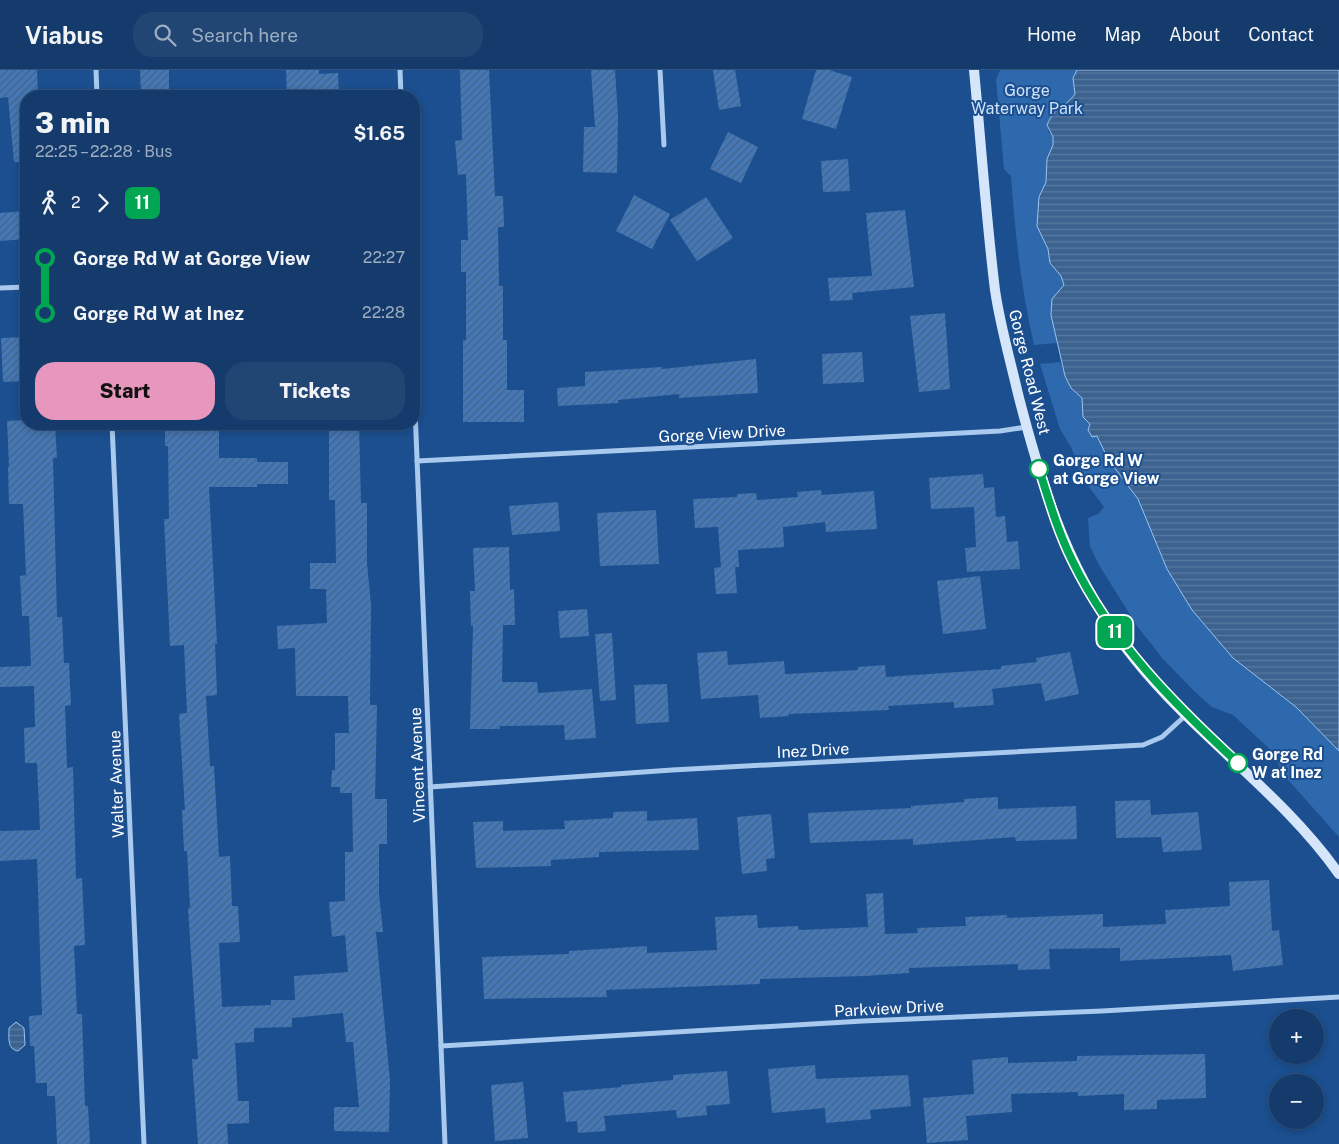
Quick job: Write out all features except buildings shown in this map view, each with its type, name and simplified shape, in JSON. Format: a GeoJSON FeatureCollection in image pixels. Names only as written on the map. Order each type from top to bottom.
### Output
{"type":"FeatureCollection","features":[{"type":"Feature","properties":{"kind":"main road","name":"Gorge Road West"},"geometry":{"type":"LineString","coordinates":[[974,70],[996,292],[1027,427],[1055,520],[1073,562],[1088,590],[1128,650],[1186,715],[1285,808],[1339,874]]}},
{"type":"Feature","properties":{"kind":"street"},"geometry":{"type":"LineString","coordinates":[[96,70],[97,90]]}},
{"type":"Feature","properties":{"kind":"street"},"geometry":{"type":"LineString","coordinates":[[400,70],[401,90]]}},
{"type":"Feature","properties":{"kind":"street"},"geometry":{"type":"LineString","coordinates":[[660,70],[664,145]]}},
{"type":"Feature","properties":{"kind":"street"},"geometry":{"type":"LineString","coordinates":[[0,288],[20,286]]}},
{"type":"Feature","properties":{"kind":"street","name":"Gorge View Drive"},"geometry":{"type":"LineString","coordinates":[[417,461],[1000,431],[1027,427]]}},
{"type":"Feature","properties":{"kind":"street","name":"Walter Avenue"},"geometry":{"type":"LineString","coordinates":[[112,430],[144,1144]]}},
{"type":"Feature","properties":{"kind":"street","name":"Vincent Avenue"},"geometry":{"type":"LineString","coordinates":[[416,430],[445,1144]]}},
{"type":"Feature","properties":{"kind":"street","name":"Inez Drive"},"geometry":{"type":"LineString","coordinates":[[430,787],[672,770],[1143,745],[1162,737],[1186,715]]}},
{"type":"Feature","properties":{"kind":"street","name":"Parkview Drive"},"geometry":{"type":"LineString","coordinates":[[441,1046],[863,1021],[1102,1011],[1339,997]]}},
{"type":"Feature","properties":{"kind":"green space","name":"Gorge Waterway Park"},"geometry":{"type":"Polygon","coordinates":[[[1000,70],[1077,70],[1073,78],[1076,94],[1069,102],[1053,112],[1048,131],[1053,137],[1053,145],[1047,159],[1046,182],[1039,198],[1037,226],[1048,249],[1050,263],[1061,276],[1064,285],[1051,315],[1057,343],[1034,345],[1029,324],[1019,261],[1011,176],[1004,169],[996,80],[1000,70]]]}},
{"type":"Feature","properties":{"kind":"green space"},"geometry":{"type":"Polygon","coordinates":[[[1060,362],[1071,388],[1082,398],[1083,417],[1090,424],[1092,437],[1097,436],[1108,459],[1138,499],[1167,569],[1192,610],[1233,658],[1296,707],[1339,751],[1339,837],[1281,772],[1275,754],[1233,715],[1212,707],[1163,659],[1137,626],[1099,565],[1090,546],[1088,518],[1098,514],[1104,507],[1083,479],[1071,447],[1060,429],[1040,364],[1060,362]]]}},
{"type":"Feature","properties":{"kind":"shaded area"},"geometry":{"type":"Polygon","coordinates":[[[1077,70],[1339,70],[1339,751],[1296,707],[1233,658],[1192,610],[1167,569],[1138,499],[1108,459],[1097,436],[1092,437],[1088,430],[1090,424],[1083,417],[1082,398],[1071,388],[1065,376],[1051,315],[1052,299],[1064,285],[1061,276],[1050,263],[1048,249],[1037,226],[1039,197],[1046,182],[1047,159],[1053,145],[1053,137],[1047,125],[1053,114],[1075,94],[1073,78],[1077,70]]]}},
{"type":"Feature","properties":{"kind":"shaded area"},"geometry":{"type":"Polygon","coordinates":[[[16,1022],[24,1028],[25,1045],[18,1051],[12,1048],[9,1039],[9,1028],[16,1022]]]}},
{"type":"Feature","properties":{"kind":"bus line","name":"11"},"geometry":{"type":"LineString","coordinates":[[1039,469],[1063,541],[1088,590],[1110,625],[1139,664],[1186,715],[1238,763]]}},
{"type":"Feature","properties":{"kind":"place","name":"Gorge Rd W at Gorge View"},"geometry":{"type":"Point","coordinates":[1039,469]}},
{"type":"Feature","properties":{"kind":"place","name":"Gorge Rd W at Inez"},"geometry":{"type":"Point","coordinates":[1238,763]}}]}
